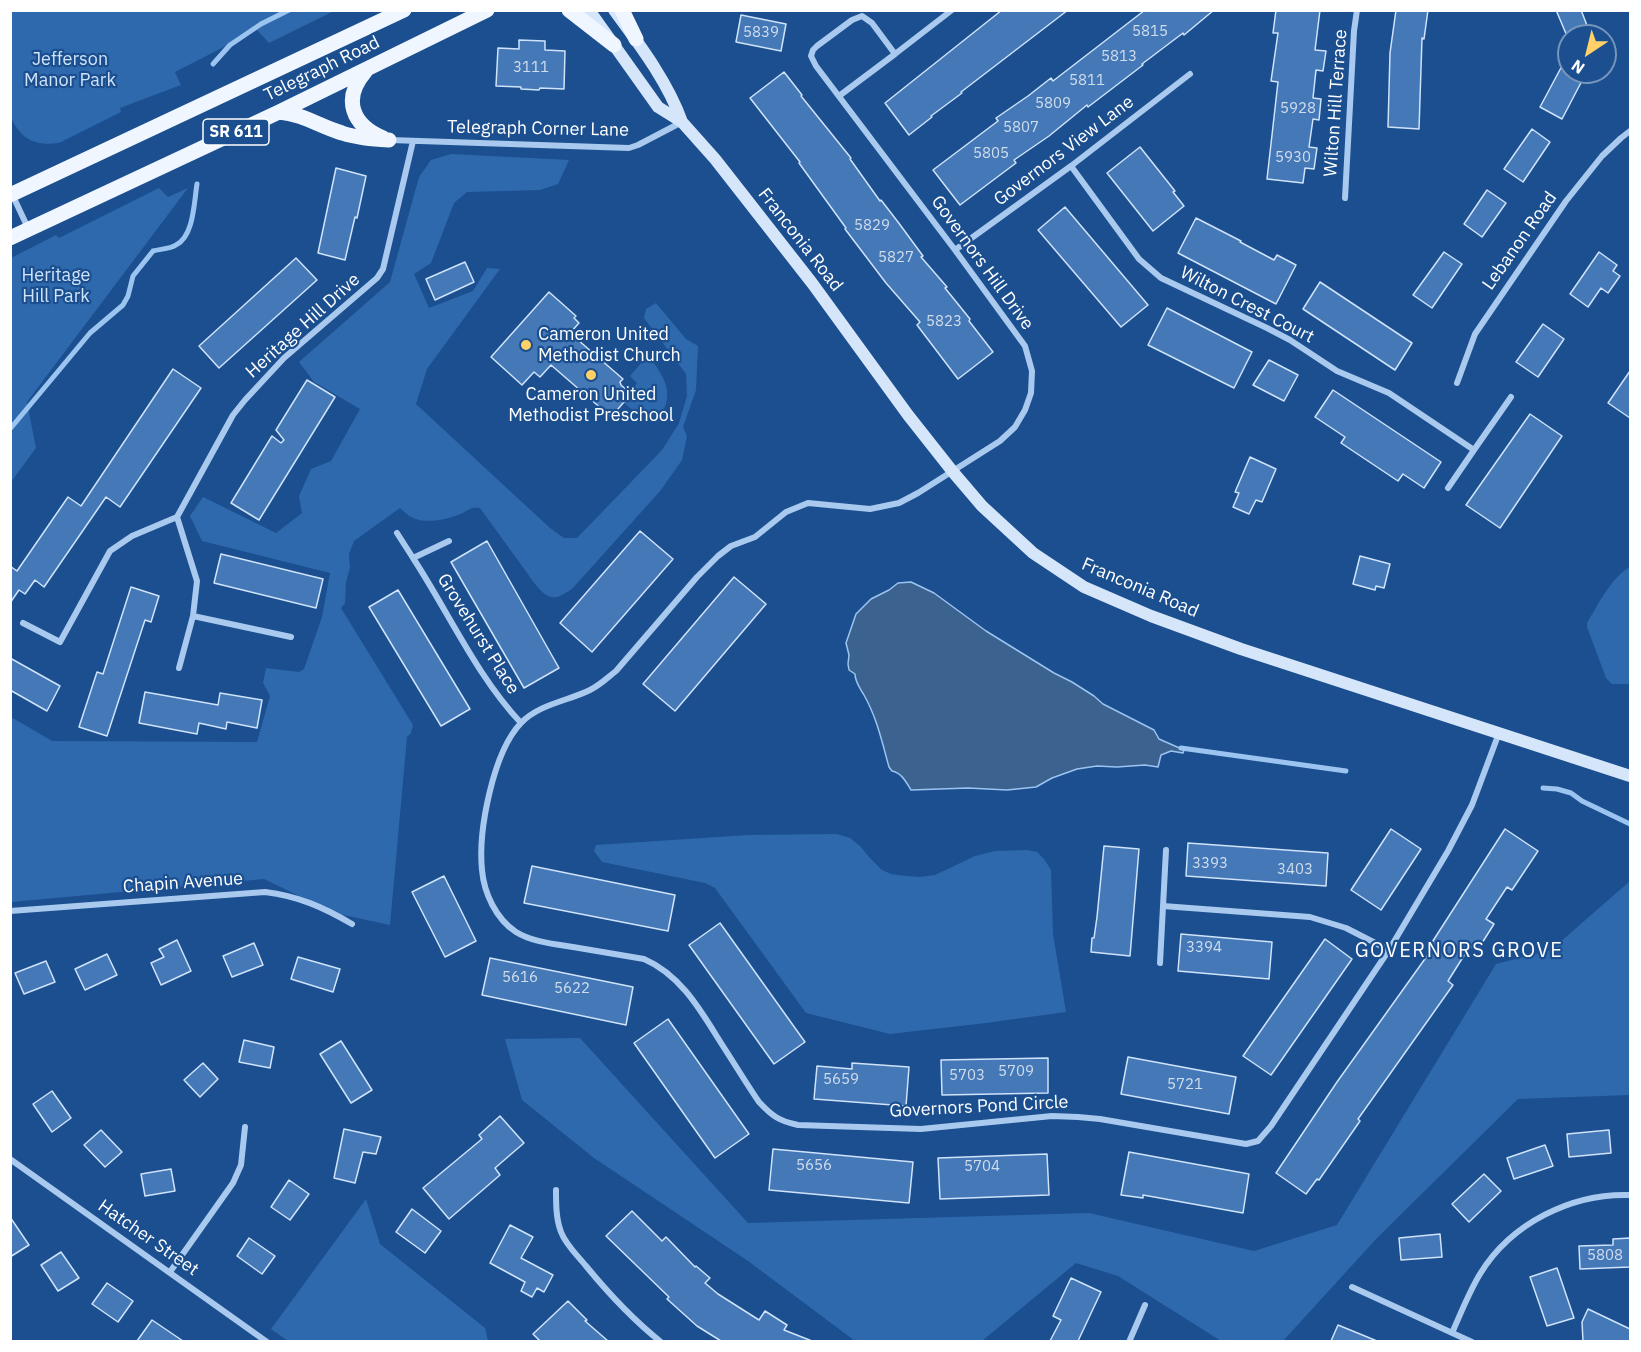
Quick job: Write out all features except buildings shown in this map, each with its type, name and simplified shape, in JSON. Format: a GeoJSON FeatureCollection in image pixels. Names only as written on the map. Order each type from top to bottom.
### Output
{"type":"FeatureCollection","features":[{"type":"Feature","properties":{"kind":"main road","name":"Telegraph Road"},"geometry":{"type":"LineString","coordinates":[[11,194],[404,10]]}},
{"type":"Feature","properties":{"kind":"main road","name":"Telegraph Road"},"geometry":{"type":"LineString","coordinates":[[10,238],[279,112],[487,10]]}},
{"type":"Feature","properties":{"kind":"main road"},"geometry":{"type":"LineString","coordinates":[[442,32],[501,10]]}},
{"type":"Feature","properties":{"kind":"main road"},"geometry":{"type":"LineString","coordinates":[[569,10],[614,45]]}},
{"type":"Feature","properties":{"kind":"main road","name":"Franconia Road"},"geometry":{"type":"LineString","coordinates":[[589,10],[658,107],[682,122],[715,159],[812,283],[908,416],[953,472],[982,506],[1027,548],[1084,587],[1151,616],[1241,649],[1630,776]]}},
{"type":"Feature","properties":{"kind":"main road","name":"Franconia Road"},"geometry":{"type":"LineString","coordinates":[[614,10],[636,39],[675,102],[682,122]]}},
{"type":"Feature","properties":{"kind":"main road"},"geometry":{"type":"LineString","coordinates":[[622,10],[636,39]]}},
{"type":"Feature","properties":{"kind":"main road"},"geometry":{"type":"LineString","coordinates":[[368,69],[360,78],[354,91],[356,116],[359,122],[374,134],[389,140]]}},
{"type":"Feature","properties":{"kind":"main road"},"geometry":{"type":"LineString","coordinates":[[279,112],[303,116],[345,134],[368,139],[389,140]]}},
{"type":"Feature","properties":{"kind":"street"},"geometry":{"type":"LineString","coordinates":[[838,96],[952,10]]}},
{"type":"Feature","properties":{"kind":"street","name":"Wilton Hill Terrace"},"geometry":{"type":"LineString","coordinates":[[1345,198],[1357,10]]}},
{"type":"Feature","properties":{"kind":"street","name":"Governors Hill Drive"},"geometry":{"type":"LineString","coordinates":[[895,54],[872,23],[866,17],[858,17],[817,46],[811,54],[811,59],[956,250],[1025,346],[1032,371],[1031,393],[1025,410],[1015,427],[1000,441],[953,472]]}},
{"type":"Feature","properties":{"kind":"street","name":"Governors View Lane"},"geometry":{"type":"LineString","coordinates":[[956,250],[1071,166],[1190,74]]}},
{"type":"Feature","properties":{"kind":"street","name":"Telegraph Corner Lane"},"geometry":{"type":"LineString","coordinates":[[389,140],[629,148],[682,122]]}},
{"type":"Feature","properties":{"kind":"street","name":"Lebanon Road"},"geometry":{"type":"LineString","coordinates":[[1457,383],[1475,334],[1566,201],[1602,156],[1630,131]]}},
{"type":"Feature","properties":{"kind":"street","name":"Heritage Hill Drive"},"geometry":{"type":"LineString","coordinates":[[177,517],[233,415],[245,400],[284,358],[377,278],[382,269],[413,141]]}},
{"type":"Feature","properties":{"kind":"street","name":"Wilton Crest Court"},"geometry":{"type":"LineString","coordinates":[[1071,166],[1139,259],[1161,278],[1274,332],[1337,371],[1389,393],[1474,450]]}},
{"type":"Feature","properties":{"kind":"street"},"geometry":{"type":"LineString","coordinates":[[11,194],[29,229]]}},
{"type":"Feature","properties":{"kind":"street"},"geometry":{"type":"LineString","coordinates":[[1448,488],[1511,397]]}},
{"type":"Feature","properties":{"kind":"street","name":"Governors Pond Circle"},"geometry":{"type":"LineString","coordinates":[[953,472],[898,503],[870,509],[807,503],[786,512],[755,537],[731,546],[697,577],[616,671],[589,690],[539,711],[521,723],[500,758],[487,803],[482,871],[486,893],[501,920],[517,933],[538,941],[644,959],[656,964],[667,972],[696,1003],[759,1102],[770,1114],[783,1122],[798,1125],[921,1129],[1052,1116],[1078,1117],[1230,1143],[1246,1144],[1258,1141],[1271,1126],[1389,950],[1461,827],[1500,733]]}},
{"type":"Feature","properties":{"kind":"street"},"geometry":{"type":"LineString","coordinates":[[23,623],[60,642],[110,551],[132,536],[177,517],[198,581],[193,616],[179,668]]}},
{"type":"Feature","properties":{"kind":"street","name":"Grovehurst Place"},"geometry":{"type":"LineString","coordinates":[[397,533],[480,671],[505,706],[521,723]]}},
{"type":"Feature","properties":{"kind":"street","name":"Grovehurst Place"},"geometry":{"type":"LineString","coordinates":[[413,558],[449,541]]}},
{"type":"Feature","properties":{"kind":"street"},"geometry":{"type":"LineString","coordinates":[[193,616],[291,637]]}},
{"type":"Feature","properties":{"kind":"street"},"geometry":{"type":"LineString","coordinates":[[1160,963],[1166,850]]}},
{"type":"Feature","properties":{"kind":"street","name":"Chapin Avenue"},"geometry":{"type":"LineString","coordinates":[[10,911],[265,892],[283,894],[309,902],[352,924]]}},
{"type":"Feature","properties":{"kind":"street"},"geometry":{"type":"LineString","coordinates":[[1163,906],[1310,917],[1346,928],[1389,950]]}},
{"type":"Feature","properties":{"kind":"street"},"geometry":{"type":"LineString","coordinates":[[170,1272],[233,1183],[241,1165],[245,1127]]}},
{"type":"Feature","properties":{"kind":"street","name":"Hatcher Street"},"geometry":{"type":"LineString","coordinates":[[10,1159],[267,1341]]}},
{"type":"Feature","properties":{"kind":"street"},"geometry":{"type":"LineString","coordinates":[[556,1190],[558,1220],[567,1243],[611,1297],[661,1341]]}},
{"type":"Feature","properties":{"kind":"street"},"geometry":{"type":"LineString","coordinates":[[1452,1332],[1480,1274],[1504,1244],[1521,1229],[1550,1212],[1582,1200],[1602,1196],[1630,1195]]}},
{"type":"Feature","properties":{"kind":"street"},"geometry":{"type":"LineString","coordinates":[[1352,1287],[1472,1341]]}},
{"type":"Feature","properties":{"kind":"street"},"geometry":{"type":"LineString","coordinates":[[1129,1341],[1145,1305]]}},
{"type":"Feature","properties":{"kind":"green space","name":"Jefferson Manor Park"},"geometry":{"type":"Polygon","coordinates":[[[11,10],[334,11],[269,43],[257,30],[175,72],[181,85],[120,108],[121,112],[59,143],[50,144],[30,140],[20,132],[11,118],[11,10]]]}},
{"type":"Feature","properties":{"kind":"green space"},"geometry":{"type":"Polygon","coordinates":[[[451,154],[569,160],[558,184],[540,190],[467,192],[454,203],[431,263],[414,274],[429,308],[473,291],[487,268],[500,269],[427,369],[416,404],[550,528],[564,538],[577,538],[662,450],[679,423],[687,396],[686,374],[644,318],[646,309],[656,303],[686,339],[698,346],[696,390],[683,427],[687,436],[682,460],[661,490],[573,588],[557,597],[544,594],[535,584],[480,508],[451,517],[423,521],[411,517],[400,508],[354,541],[349,554],[350,568],[346,582],[345,603],[341,608],[413,725],[407,737],[390,925],[334,913],[264,879],[11,902],[11,717],[52,741],[257,742],[270,696],[263,683],[266,668],[299,672],[304,669],[322,617],[330,573],[202,541],[190,516],[203,497],[276,533],[302,513],[299,496],[311,469],[331,461],[360,409],[314,382],[299,362],[390,282],[419,177],[431,160],[451,154]]]}},
{"type":"Feature","properties":{"kind":"green space","name":"Heritage Hill Park"},"geometry":{"type":"Polygon","coordinates":[[[159,188],[168,197],[188,188],[27,402],[36,448],[11,482],[11,258],[56,235],[59,238],[159,188]]]}},
{"type":"Feature","properties":{"kind":"green space"},"geometry":{"type":"Polygon","coordinates":[[[648,355],[665,382],[667,397],[662,413],[658,411],[648,423],[623,402],[637,383],[630,376],[648,355]]]}},
{"type":"Feature","properties":{"kind":"green space"},"geometry":{"type":"Polygon","coordinates":[[[1630,567],[1630,684],[1612,684],[1606,678],[1587,623],[1611,584],[1630,567]]]}},
{"type":"Feature","properties":{"kind":"green space"},"geometry":{"type":"Polygon","coordinates":[[[837,834],[850,838],[860,846],[882,870],[906,876],[935,875],[975,856],[995,851],[1037,852],[1051,870],[1053,934],[1066,1012],[890,1034],[806,1013],[715,888],[705,883],[602,862],[594,851],[596,845],[748,835],[837,834]]]}},
{"type":"Feature","properties":{"kind":"green space"},"geometry":{"type":"Polygon","coordinates":[[[1630,881],[1630,1095],[1518,1099],[1377,1238],[1283,1341],[1221,1341],[1118,1276],[1076,1263],[982,1341],[855,1341],[748,1261],[594,1158],[522,1100],[505,1039],[580,1038],[748,1223],[1089,1213],[1254,1251],[1337,1225],[1496,964],[1551,950],[1630,881]]]}},
{"type":"Feature","properties":{"kind":"green space"},"geometry":{"type":"Polygon","coordinates":[[[366,1199],[380,1244],[485,1328],[488,1341],[288,1341],[271,1329],[366,1199]]]}},
{"type":"Feature","properties":{"kind":"shaded area"},"geometry":{"type":"Polygon","coordinates":[[[911,582],[934,593],[986,631],[1072,682],[1103,704],[1154,730],[1159,739],[1184,750],[1183,753],[1171,751],[1161,755],[1158,767],[1097,766],[1077,769],[1052,778],[1036,787],[1007,790],[968,788],[911,790],[901,776],[889,767],[869,704],[855,674],[849,670],[846,643],[856,614],[871,599],[898,583],[911,582]]]}},
{"type":"Feature","properties":{"kind":"waterway"},"geometry":{"type":"LineString","coordinates":[[213,64],[230,45],[261,24],[289,10]]}},
{"type":"Feature","properties":{"kind":"waterway"},"geometry":{"type":"LineString","coordinates":[[10,429],[90,333],[123,305],[133,276],[153,251],[171,247],[182,241],[190,226],[197,184]]}},
{"type":"Feature","properties":{"kind":"waterway"},"geometry":{"type":"LineString","coordinates":[[1181,748],[1346,771]]}},
{"type":"Feature","properties":{"kind":"waterway"},"geometry":{"type":"LineString","coordinates":[[1543,788],[1571,793],[1582,801],[1630,824]]}},
{"type":"Feature","properties":{"kind":"place","name":"Cameron United Methodist Church"},"geometry":{"type":"Point","coordinates":[526,345]}},
{"type":"Feature","properties":{"kind":"place","name":"Cameron United Methodist Preschool"},"geometry":{"type":"Point","coordinates":[591,375]}},
{"type":"Feature","properties":{"kind":"district","name":"GOVERNORS GROVE"},"geometry":{"type":"Point","coordinates":[1459,951]}}]}
